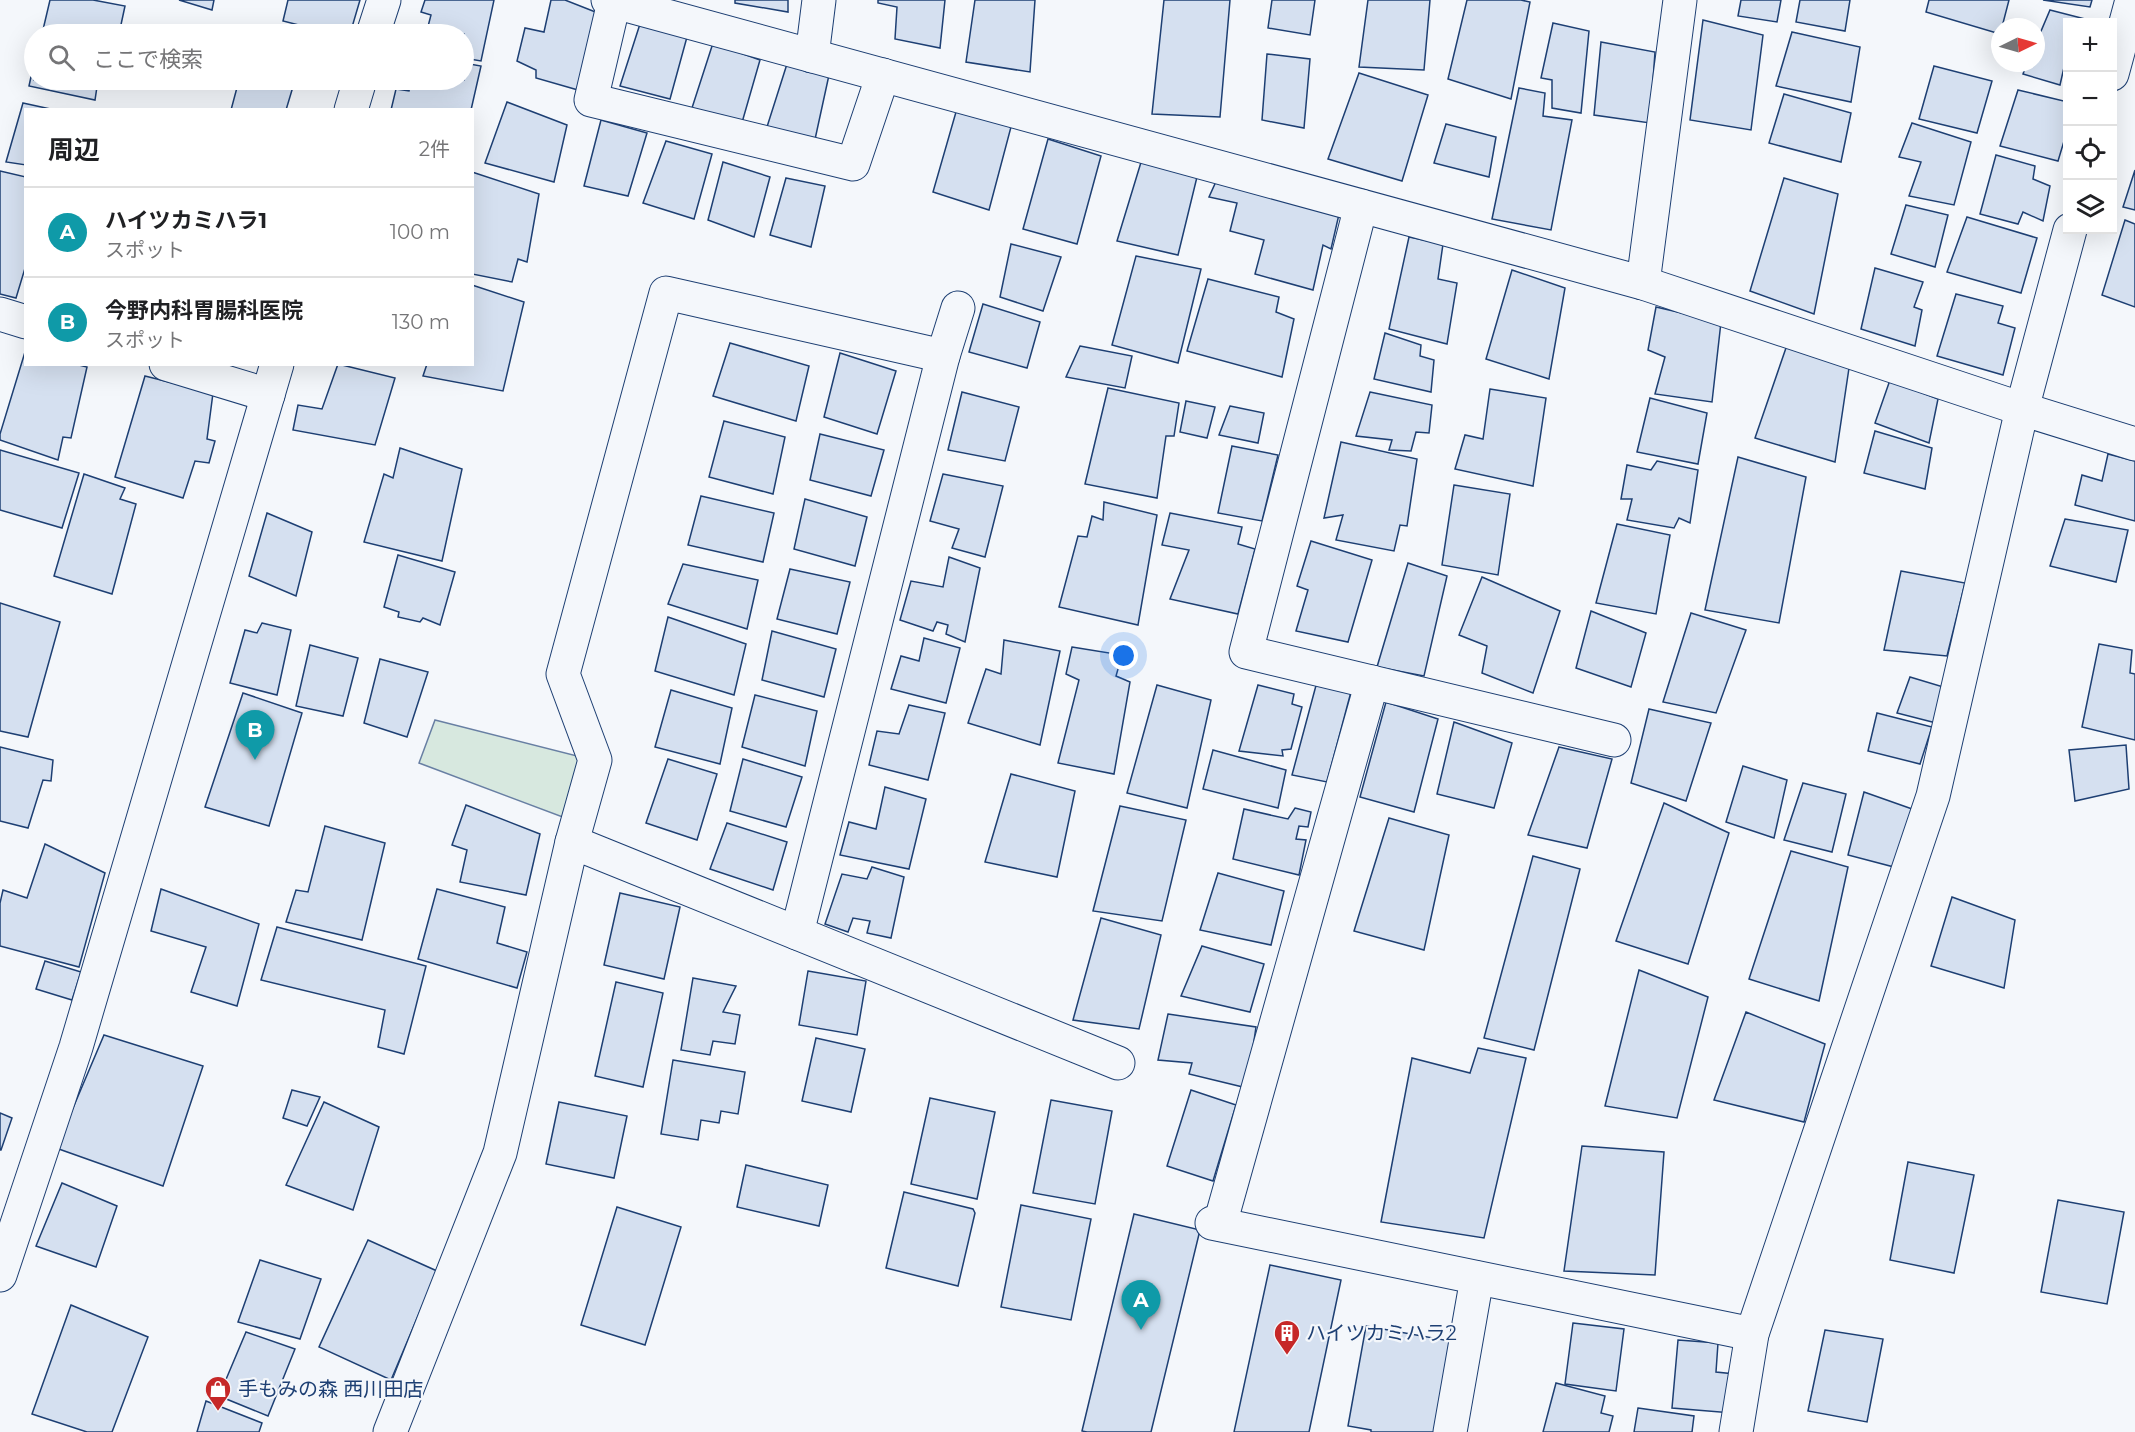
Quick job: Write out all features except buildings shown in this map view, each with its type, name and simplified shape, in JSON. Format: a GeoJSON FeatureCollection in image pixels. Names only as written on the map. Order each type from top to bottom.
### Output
{"type":"FeatureCollection","features":[{"type":"Feature","properties":{"kind":"street"},"geometry":{"type":"LineString","coordinates":[[377,24],[384,0]]}},
{"type":"Feature","properties":{"kind":"street"},"geometry":{"type":"LineString","coordinates":[[812,56],[819,0]]}},
{"type":"Feature","properties":{"kind":"street"},"geometry":{"type":"LineString","coordinates":[[1642,283],[1680,0]]}},
{"type":"Feature","properties":{"kind":"street"},"geometry":{"type":"LineString","coordinates":[[2113,72],[2132,0]]}},
{"type":"Feature","properties":{"kind":"street"},"geometry":{"type":"LineString","coordinates":[[883,75],[853,164],[591,100],[611,1],[883,75],[1642,283],[2022,409],[2135,444]]}},
{"type":"Feature","properties":{"kind":"street"},"geometry":{"type":"LineString","coordinates":[[352,108],[357,90]]}},
{"type":"Feature","properties":{"kind":"street"},"geometry":{"type":"LineString","coordinates":[[1361,206],[1246,652],[1614,740]]}},
{"type":"Feature","properties":{"kind":"street"},"geometry":{"type":"LineString","coordinates":[[1736,1432],[1752,1334],[1933,796],[2022,409],[2069,234]]}},
{"type":"Feature","properties":{"kind":"street"},"geometry":{"type":"LineString","coordinates":[[390,1432],[500,1153],[572,842],[595,760],[563,675],[666,293],[943,356]]}},
{"type":"Feature","properties":{"kind":"street"},"geometry":{"type":"LineString","coordinates":[[797,933],[943,356],[958,308]]}},
{"type":"Feature","properties":{"kind":"street"},"geometry":{"type":"LineString","coordinates":[[0,314],[24,321]]}},
{"type":"Feature","properties":{"kind":"street"},"geometry":{"type":"LineString","coordinates":[[173,366],[268,395]]}},
{"type":"Feature","properties":{"kind":"street"},"geometry":{"type":"LineString","coordinates":[[0,1275],[76,1047],[276,366]]}},
{"type":"Feature","properties":{"kind":"street"},"geometry":{"type":"LineString","coordinates":[[1372,682],[1216,1223],[1752,1334]]}},
{"type":"Feature","properties":{"kind":"street"},"geometry":{"type":"LineString","coordinates":[[572,842],[1118,1063]]}},
{"type":"Feature","properties":{"kind":"street"},"geometry":{"type":"LineString","coordinates":[[1450,1432],[1478,1278]]}},
{"type":"Feature","properties":{"kind":"shaded area"},"geometry":{"type":"Polygon","coordinates":[[[435,720],[585,758],[568,819],[419,763],[435,720]]]}},
{"type":"Feature","properties":{"kind":"place","name":"今野内科胃腸科医院"},"geometry":{"type":"Point","coordinates":[255,760]}},
{"type":"Feature","properties":{"kind":"place","name":"ハイツカミハラ1"},"geometry":{"type":"Point","coordinates":[1141,1330]}},
{"type":"Feature","properties":{"kind":"place","name":"ハイツカミハラ2"},"geometry":{"type":"Point","coordinates":[1287,1356]}},
{"type":"Feature","properties":{"kind":"place","name":"手もみの森 西川田店"},"geometry":{"type":"Point","coordinates":[218,1412]}}]}
